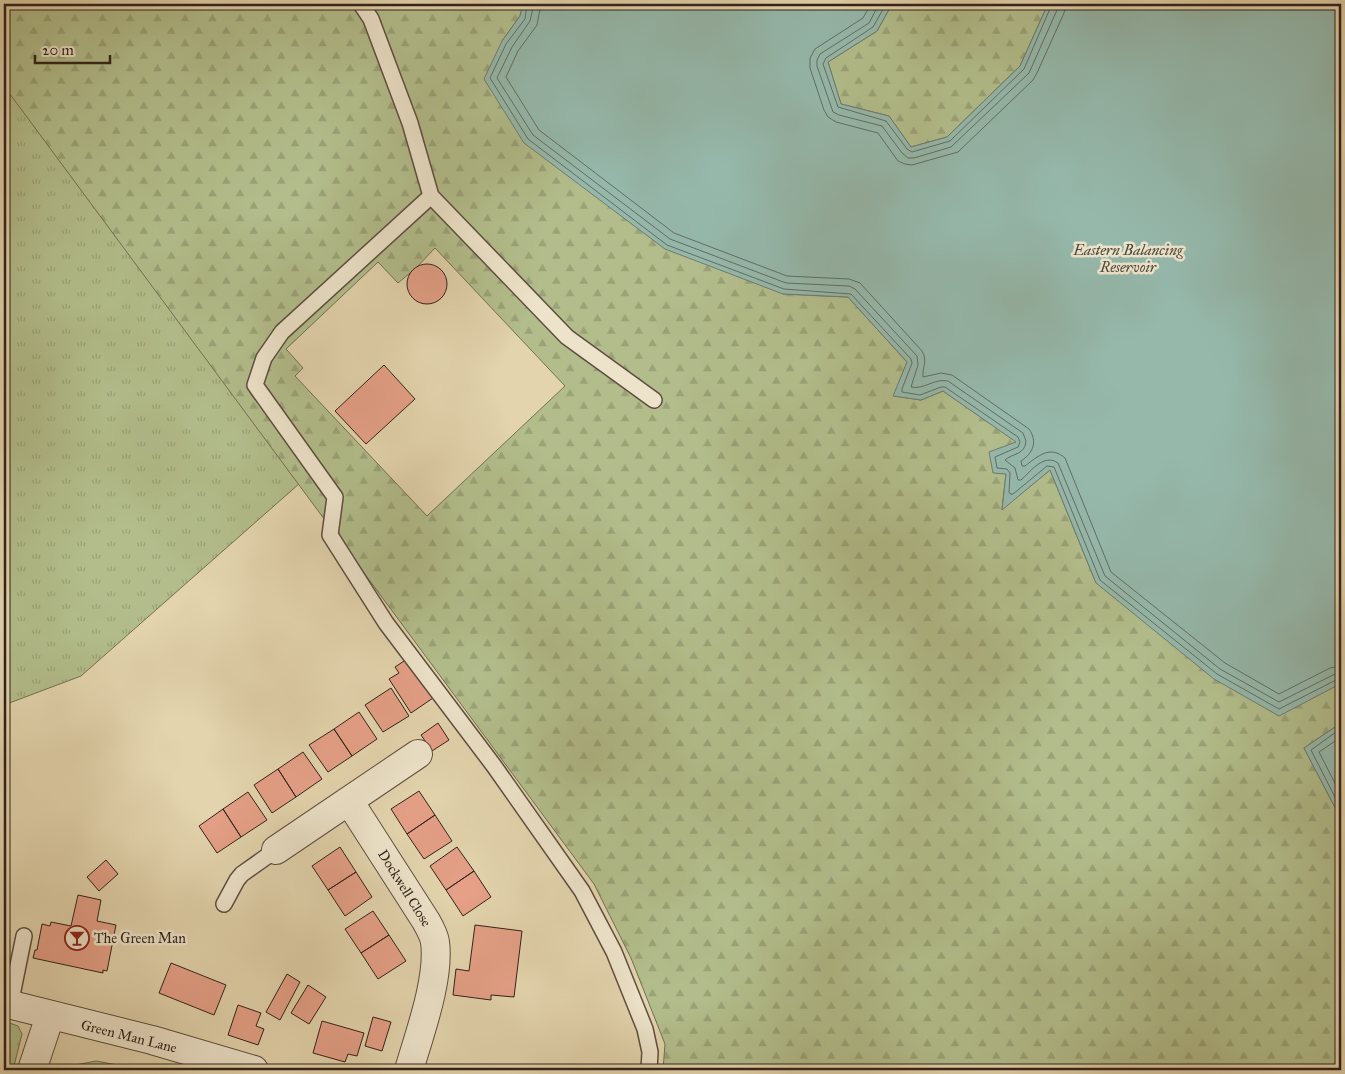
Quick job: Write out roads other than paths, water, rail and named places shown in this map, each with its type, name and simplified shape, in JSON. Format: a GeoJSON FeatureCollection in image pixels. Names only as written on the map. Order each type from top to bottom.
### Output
{"type":"FeatureCollection","features":[{"type":"Feature","properties":{"kind":"street"},"geometry":{"type":"LineString","coordinates":[[276,850],[418,754]]}},
{"type":"Feature","properties":{"kind":"street","name":"Dockwell Close"},"geometry":{"type":"LineString","coordinates":[[349,801],[426,921],[435,942],[436,959],[426,1013],[409,1070]]}},
{"type":"Feature","properties":{"kind":"street","name":"Green Man Lane"},"geometry":{"type":"LineString","coordinates":[[7,1004],[152,1040],[254,1070]]}},
{"type":"Feature","properties":{"kind":"street"},"geometry":{"type":"LineString","coordinates":[[32,1070],[50,1016]]}},
{"type":"Feature","properties":{"kind":"lane"},"geometry":{"type":"LineString","coordinates":[[361,4],[371,19],[407,115],[431,196],[567,337],[654,400]]}},
{"type":"Feature","properties":{"kind":"lane"},"geometry":{"type":"LineString","coordinates":[[431,196],[282,332],[264,358],[255,385],[335,497],[330,535],[386,623],[494,766],[582,891],[614,952],[645,1029],[650,1052],[649,1070]]}},
{"type":"Feature","properties":{"kind":"lane"},"geometry":{"type":"LineString","coordinates":[[224,904],[242,874],[276,850]]}},
{"type":"Feature","properties":{"kind":"lane"},"geometry":{"type":"LineString","coordinates":[[7,1004],[24,936]]}},
{"type":"Feature","properties":{"kind":"water","name":"Eastern Balancing Reservoir"},"geometry":{"type":"Polygon","coordinates":[[[523,4],[892,4],[877,31],[828,62],[841,104],[889,116],[911,147],[947,137],[1020,66],[1048,4],[1341,4],[1341,685],[1279,716],[1214,679],[1096,583],[1050,470],[1002,510],[1006,474],[993,473],[989,452],[1016,442],[943,391],[921,400],[893,396],[907,362],[848,297],[783,294],[665,249],[524,143],[484,79],[502,41],[520,16],[523,4]]]}},
{"type":"Feature","properties":{"kind":"water"},"geometry":{"type":"Polygon","coordinates":[[[1335,727],[1341,727],[1341,819],[1304,748],[1335,727]]]}},
{"type":"Feature","properties":{"kind":"place","name":"The Green Man"},"geometry":{"type":"Point","coordinates":[77,938]}}]}
